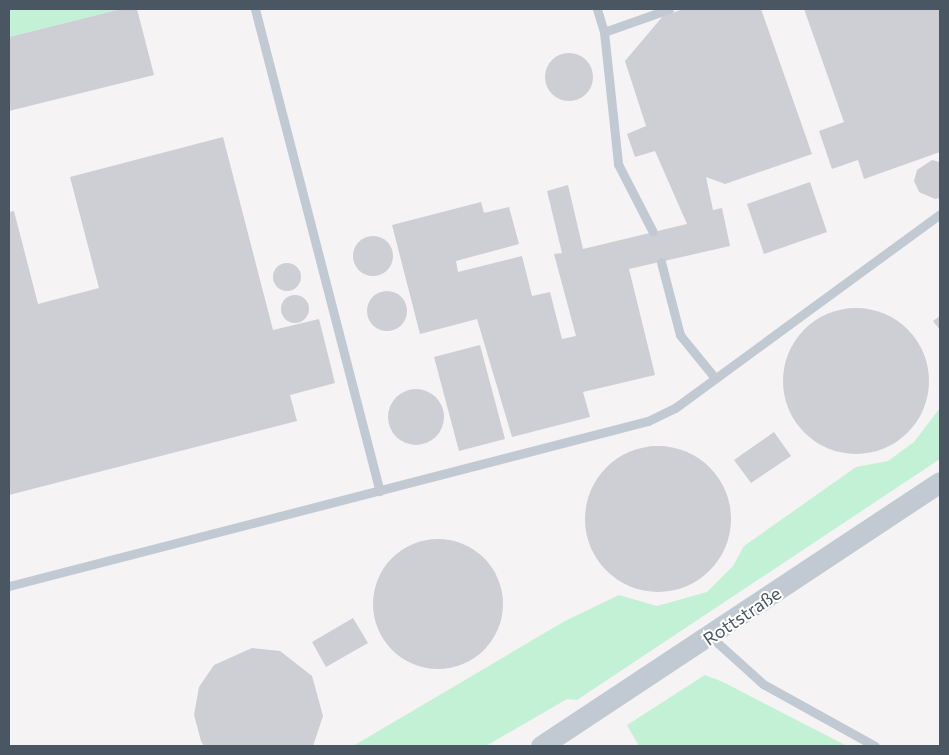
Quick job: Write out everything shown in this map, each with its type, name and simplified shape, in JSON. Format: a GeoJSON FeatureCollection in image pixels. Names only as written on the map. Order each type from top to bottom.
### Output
{"type":"FeatureCollection","features":[{"type":"Feature","properties":{"kind":"street","name":"Rottstraße"},"geometry":{"type":"LineString","coordinates":[[541,746],[711,637],[940,482]]}},
{"type":"Feature","properties":{"kind":"lane"},"geometry":{"type":"LineString","coordinates":[[255,9],[380,491]]}},
{"type":"Feature","properties":{"kind":"lane"},"geometry":{"type":"LineString","coordinates":[[597,9],[604,32],[618,164],[654,232]]}},
{"type":"Feature","properties":{"kind":"lane"},"geometry":{"type":"LineString","coordinates":[[604,32],[669,9]]}},
{"type":"Feature","properties":{"kind":"lane"},"geometry":{"type":"LineString","coordinates":[[9,586],[648,421],[715,378],[940,214]]}},
{"type":"Feature","properties":{"kind":"lane"},"geometry":{"type":"LineString","coordinates":[[661,262],[680,334],[715,378]]}},
{"type":"Feature","properties":{"kind":"lane"},"geometry":{"type":"LineString","coordinates":[[711,637],[762,684],[875,746]]}},
{"type":"Feature","properties":{"kind":"green space"},"geometry":{"type":"Polygon","coordinates":[[[9,9],[121,9],[9,37],[9,9]]]}},
{"type":"Feature","properties":{"kind":"green space"},"geometry":{"type":"Polygon","coordinates":[[[940,408],[940,459],[577,700],[567,699],[486,746],[353,746],[565,621],[619,595],[657,606],[707,592],[733,566],[744,546],[856,467],[888,461],[914,442],[940,408]]]}},
{"type":"Feature","properties":{"kind":"green space"},"geometry":{"type":"Polygon","coordinates":[[[705,675],[723,682],[847,746],[639,746],[627,725],[705,675]]]}},
{"type":"Feature","properties":{"kind":"building"},"geometry":{"type":"Polygon","coordinates":[[[121,9],[137,9],[154,75],[9,111],[9,37],[121,9]]]}},
{"type":"Feature","properties":{"kind":"building"},"geometry":{"type":"Polygon","coordinates":[[[683,9],[761,9],[812,154],[725,184],[706,177],[713,210],[722,208],[730,246],[629,269],[655,375],[583,392],[590,417],[512,437],[477,319],[420,334],[392,225],[481,202],[484,213],[509,207],[519,244],[456,261],[458,272],[522,256],[532,296],[550,292],[562,339],[576,336],[554,254],[562,253],[547,191],[568,185],[583,249],[687,224],[655,151],[635,157],[627,134],[646,126],[625,61],[663,16],[683,9]]]}},
{"type":"Feature","properties":{"kind":"building"},"geometry":{"type":"Polygon","coordinates":[[[804,9],[940,9],[940,152],[864,179],[858,160],[832,169],[819,131],[844,122],[804,9]]]}},
{"type":"Feature","properties":{"kind":"building"},"geometry":{"type":"Polygon","coordinates":[[[569,53],[578,55],[586,60],[591,68],[593,77],[591,86],[586,94],[578,99],[569,101],[560,99],[552,94],[547,86],[545,77],[547,68],[552,60],[560,55],[569,53]]]}},
{"type":"Feature","properties":{"kind":"building"},"geometry":{"type":"Polygon","coordinates":[[[223,137],[273,330],[319,319],[335,383],[290,395],[297,421],[9,495],[9,212],[14,211],[38,304],[99,288],[70,177],[223,137]]]}},
{"type":"Feature","properties":{"kind":"building"},"geometry":{"type":"Polygon","coordinates":[[[932,160],[940,162],[940,198],[935,199],[919,192],[914,181],[917,170],[932,160]]]}},
{"type":"Feature","properties":{"kind":"building"},"geometry":{"type":"Polygon","coordinates":[[[810,182],[827,232],[764,254],[747,204],[810,182]]]}},
{"type":"Feature","properties":{"kind":"building"},"geometry":{"type":"Polygon","coordinates":[[[377,236],[384,239],[390,245],[393,256],[392,264],[384,273],[377,276],[369,276],[362,273],[354,264],[353,252],[356,245],[365,237],[377,236]]]}},
{"type":"Feature","properties":{"kind":"building"},"geometry":{"type":"Polygon","coordinates":[[[287,263],[297,267],[301,277],[297,287],[287,291],[277,287],[273,277],[277,267],[287,263]]]}},
{"type":"Feature","properties":{"kind":"building"},"geometry":{"type":"Polygon","coordinates":[[[391,291],[398,294],[404,300],[407,311],[406,319],[398,328],[391,331],[383,331],[376,328],[368,319],[367,307],[370,300],[379,292],[391,291]]]}},
{"type":"Feature","properties":{"kind":"building"},"geometry":{"type":"Polygon","coordinates":[[[295,295],[305,299],[309,309],[305,319],[295,323],[285,319],[281,309],[285,299],[295,295]]]}},
{"type":"Feature","properties":{"kind":"building"},"geometry":{"type":"Polygon","coordinates":[[[856,308],[870,309],[884,314],[897,320],[908,329],[917,340],[923,353],[928,367],[928,395],[923,409],[917,422],[908,433],[897,442],[884,448],[870,453],[856,454],[842,453],[828,448],[815,442],[804,433],[795,422],[789,409],[784,395],[783,381],[784,367],[789,353],[795,340],[804,329],[815,320],[828,314],[842,309],[856,308]]]}},
{"type":"Feature","properties":{"kind":"building"},"geometry":{"type":"Polygon","coordinates":[[[940,316],[940,330],[933,321],[940,316]]]}},
{"type":"Feature","properties":{"kind":"building"},"geometry":{"type":"Polygon","coordinates":[[[480,345],[505,439],[459,451],[434,357],[480,345]]]}},
{"type":"Feature","properties":{"kind":"building"},"geometry":{"type":"Polygon","coordinates":[[[416,389],[427,391],[436,397],[442,406],[444,417],[442,428],[436,437],[427,443],[416,445],[405,443],[396,437],[390,428],[388,417],[390,406],[396,397],[405,391],[416,389]]]}},
{"type":"Feature","properties":{"kind":"building"},"geometry":{"type":"Polygon","coordinates":[[[774,432],[791,456],[751,483],[734,460],[774,432]]]}},
{"type":"Feature","properties":{"kind":"building"},"geometry":{"type":"Polygon","coordinates":[[[658,446],[672,447],[686,452],[699,458],[710,467],[719,478],[725,491],[730,505],[730,533],[725,547],[719,560],[710,571],[699,580],[686,586],[672,591],[658,592],[644,591],[630,586],[617,580],[606,571],[597,560],[591,547],[586,533],[585,519],[586,505],[591,491],[597,478],[606,467],[617,458],[630,452],[644,447],[658,446]]]}},
{"type":"Feature","properties":{"kind":"building"},"geometry":{"type":"Polygon","coordinates":[[[438,539],[463,544],[484,558],[498,579],[503,604],[498,629],[484,650],[463,664],[438,669],[413,664],[392,650],[378,629],[373,604],[378,579],[392,558],[413,544],[438,539]]]}},
{"type":"Feature","properties":{"kind":"building"},"geometry":{"type":"Polygon","coordinates":[[[353,618],[368,643],[326,667],[312,642],[353,618]]]}},
{"type":"Feature","properties":{"kind":"building"},"geometry":{"type":"Polygon","coordinates":[[[252,648],[280,651],[312,676],[323,716],[313,746],[204,746],[194,715],[199,687],[214,665],[252,648]]]}}]}
